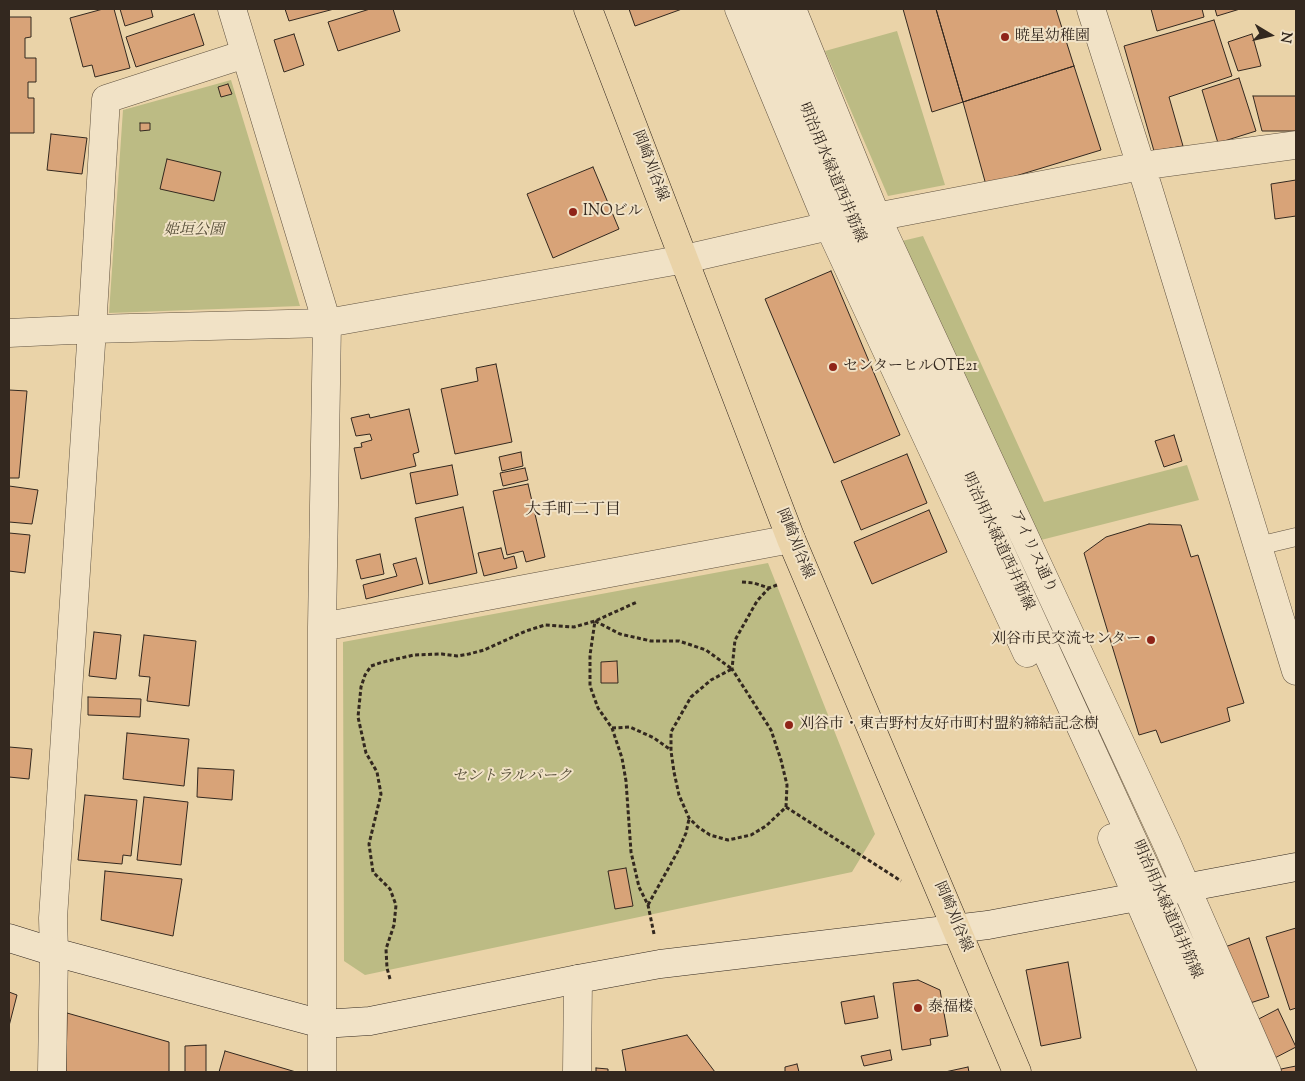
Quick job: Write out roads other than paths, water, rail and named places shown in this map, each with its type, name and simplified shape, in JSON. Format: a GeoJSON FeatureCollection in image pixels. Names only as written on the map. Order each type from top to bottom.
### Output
{"type":"FeatureCollection","features":[{"type":"Feature","properties":{"kind":"main road","name":"岡崎刈谷線"},"geometry":{"type":"LineString","coordinates":[[588,9],[791,539],[1017,1072]]}},
{"type":"Feature","properties":{"kind":"street"},"geometry":{"type":"LineString","coordinates":[[232,9],[327,322],[322,627],[322,1072]]}},
{"type":"Feature","properties":{"kind":"street"},"geometry":{"type":"LineString","coordinates":[[739,9],[852,222]]}},
{"type":"Feature","properties":{"kind":"street","name":"明治用水緑道西井筋線"},"geometry":{"type":"LineString","coordinates":[[763,9],[852,222],[1147,895],[1239,1072]]}},
{"type":"Feature","properties":{"kind":"street"},"geometry":{"type":"LineString","coordinates":[[792,9],[852,222]]}},
{"type":"Feature","properties":{"kind":"street"},"geometry":{"type":"LineString","coordinates":[[1091,9],[1296,671]]}},
{"type":"Feature","properties":{"kind":"street"},"geometry":{"type":"LineString","coordinates":[[52,1072],[53,918],[106,99],[245,54]]}},
{"type":"Feature","properties":{"kind":"street"},"geometry":{"type":"LineString","coordinates":[[9,333],[327,322],[685,259],[852,222],[1141,166],[1296,145]]}},
{"type":"Feature","properties":{"kind":"street","name":"アイリス通り"},"geometry":{"type":"LineString","coordinates":[[852,222],[1186,888],[1267,1072]]}},
{"type":"Feature","properties":{"kind":"street"},"geometry":{"type":"LineString","coordinates":[[322,627],[791,539]]}},
{"type":"Feature","properties":{"kind":"street"},"geometry":{"type":"LineString","coordinates":[[9,938],[54,952],[322,1024],[370,1021],[578,978],[660,964],[988,925],[1296,867]]}},
{"type":"Feature","properties":{"kind":"street"},"geometry":{"type":"LineString","coordinates":[[1147,895],[1213,1072]]}},
{"type":"Feature","properties":{"kind":"street"},"geometry":{"type":"LineString","coordinates":[[577,1072],[578,978]]}},
{"type":"Feature","properties":{"kind":"lane"},"geometry":{"type":"LineString","coordinates":[[1258,546],[1296,537]]}},
{"type":"Feature","properties":{"kind":"place","name":"暁星幼稚園"},"geometry":{"type":"Point","coordinates":[1005,37]}},
{"type":"Feature","properties":{"kind":"place","name":"INOビル"},"geometry":{"type":"Point","coordinates":[573,212]}},
{"type":"Feature","properties":{"kind":"place","name":"センターヒルOTE21"},"geometry":{"type":"Point","coordinates":[833,367]}},
{"type":"Feature","properties":{"kind":"place","name":"刈谷市民交流センター"},"geometry":{"type":"Point","coordinates":[1151,640]}},
{"type":"Feature","properties":{"kind":"place","name":"刈谷市・東吉野村友好市町村盟約締結記念樹"},"geometry":{"type":"Point","coordinates":[789,725]}},
{"type":"Feature","properties":{"kind":"place","name":"泰福楼"},"geometry":{"type":"Point","coordinates":[918,1008]}},
{"type":"Feature","properties":{"kind":"district","name":"大手町二丁目"},"geometry":{"type":"Point","coordinates":[573,511]}},
{"type":"Feature","properties":{"kind":"park label","name":"姫垣公園"},"geometry":{"type":"Point","coordinates":[194,231]}},
{"type":"Feature","properties":{"kind":"park label","name":"セントラルパーク"},"geometry":{"type":"Point","coordinates":[512,777]}}]}
